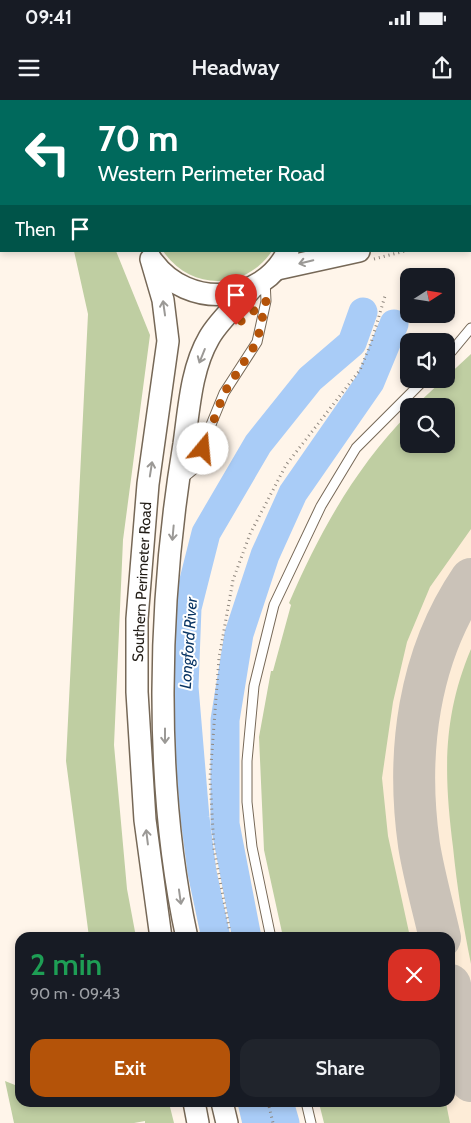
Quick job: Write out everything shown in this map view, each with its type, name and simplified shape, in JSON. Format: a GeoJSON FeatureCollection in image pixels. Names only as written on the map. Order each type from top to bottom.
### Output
{"type":"FeatureCollection","features":[{"type":"Feature","properties":{"kind":"street"},"geometry":{"type":"LineString","coordinates":[[149,255],[168,278],[188,291],[215,296],[234,295],[270,272],[362,256]]}},
{"type":"Feature","properties":{"kind":"street","name":"Southern Perimeter Road"},"geometry":{"type":"LineString","coordinates":[[149,255],[163,300],[168,341],[148,494],[137,619],[137,692],[145,820],[160,932]]}},
{"type":"Feature","properties":{"kind":"street","name":"Southern Perimeter Road"},"geometry":{"type":"LineString","coordinates":[[186,932],[172,834],[165,758],[165,609],[177,483],[196,370],[210,337],[270,272]]}},
{"type":"Feature","properties":{"kind":"street"},"geometry":{"type":"LineString","coordinates":[[195,1107],[198,1123]]}},
{"type":"Feature","properties":{"kind":"street"},"geometry":{"type":"LineString","coordinates":[[223,1107],[227,1123]]}},
{"type":"Feature","properties":{"kind":"lane"},"geometry":{"type":"LineString","coordinates":[[177,483],[198,466],[208,432],[224,393],[257,342],[270,272]]}},
{"type":"Feature","properties":{"kind":"lane"},"geometry":{"type":"LineString","coordinates":[[455,347],[471,328]]}},
{"type":"Feature","properties":{"kind":"lane"},"geometry":{"type":"LineString","coordinates":[[270,932],[252,847],[247,802],[247,761],[254,686],[274,604],[321,506],[356,448],[417,388]]}},
{"type":"Feature","properties":{"kind":"lane"},"geometry":{"type":"LineString","coordinates":[[307,1107],[310,1123]]}},
{"type":"Feature","properties":{"kind":"path"},"geometry":{"type":"LineString","coordinates":[[362,256],[396,252]]}},
{"type":"Feature","properties":{"kind":"path"},"geometry":{"type":"LineString","coordinates":[[269,1107],[273,1123]]}},
{"type":"Feature","properties":{"kind":"shaded area"},"geometry":{"type":"Polygon","coordinates":[[[471,369],[471,1123],[337,1123],[333,1107],[455,1107],[455,932],[295,932],[407,453],[455,453],[455,398],[451,398],[471,369]]]}},
{"type":"Feature","properties":{"kind":"green space"},"geometry":{"type":"Polygon","coordinates":[[[74,252],[116,252],[150,335],[123,540],[114,745],[127,889],[135,932],[88,932],[66,761],[88,314],[74,252]]]}},
{"type":"Feature","properties":{"kind":"green space"},"geometry":{"type":"Polygon","coordinates":[[[164,252],[271,252],[261,264],[247,274],[233,279],[218,281],[202,279],[188,274],[174,264],[164,252]]]}},
{"type":"Feature","properties":{"kind":"green space"},"geometry":{"type":"Polygon","coordinates":[[[471,354],[471,529],[430,587],[407,642],[393,702],[382,778],[388,836],[409,932],[282,932],[264,850],[259,737],[271,671],[273,671],[291,605],[289,603],[313,552],[340,502],[355,479],[400,423],[400,453],[455,453],[455,398],[424,398],[434,388],[455,388],[455,369],[471,354]]]}},
{"type":"Feature","properties":{"kind":"green space"},"geometry":{"type":"Polygon","coordinates":[[[471,649],[471,964],[456,877],[447,771],[450,723],[462,674],[471,649]]]}},
{"type":"Feature","properties":{"kind":"green space"},"geometry":{"type":"Polygon","coordinates":[[[5,1081],[15,1085],[15,1107],[170,1107],[174,1123],[145,1123],[145,1121],[134,1123],[14,1123],[5,1081]]]}},
{"type":"Feature","properties":{"kind":"green space"},"geometry":{"type":"Polygon","coordinates":[[[320,1107],[447,1107],[450,1123],[324,1123],[320,1107]]]}},
{"type":"Feature","properties":{"kind":"waterway","name":"Longford River"},"geometry":{"type":"LineString","coordinates":[[215,932],[202,872],[195,818],[184,687],[187,608],[206,533],[258,444],[310,379],[352,343],[363,312]]}},
{"type":"Feature","properties":{"kind":"waterway"},"geometry":{"type":"LineString","coordinates":[[246,932],[225,824],[225,720],[239,634],[265,555],[293,493],[370,382],[394,324]]}},
{"type":"Feature","properties":{"kind":"waterway","name":"Longford River"},"geometry":{"type":"LineString","coordinates":[[253,1107],[257,1123]]}},
{"type":"Feature","properties":{"kind":"waterway"},"geometry":{"type":"LineString","coordinates":[[280,1107],[285,1123]]}},
{"type":"Feature","properties":{"kind":"taxiway"},"geometry":{"type":"LineString","coordinates":[[439,932],[419,845],[414,776],[416,741],[420,707],[428,673],[453,609],[471,579]]}},
{"type":"Feature","properties":{"kind":"taxiway"},"geometry":{"type":"LineString","coordinates":[[455,1008],[471,1081]]}},
{"type":"Feature","properties":{"kind":"route"},"geometry":{"type":"LineString","coordinates":[[203,449],[224,393],[257,342],[266,301],[236,325]]}}]}
